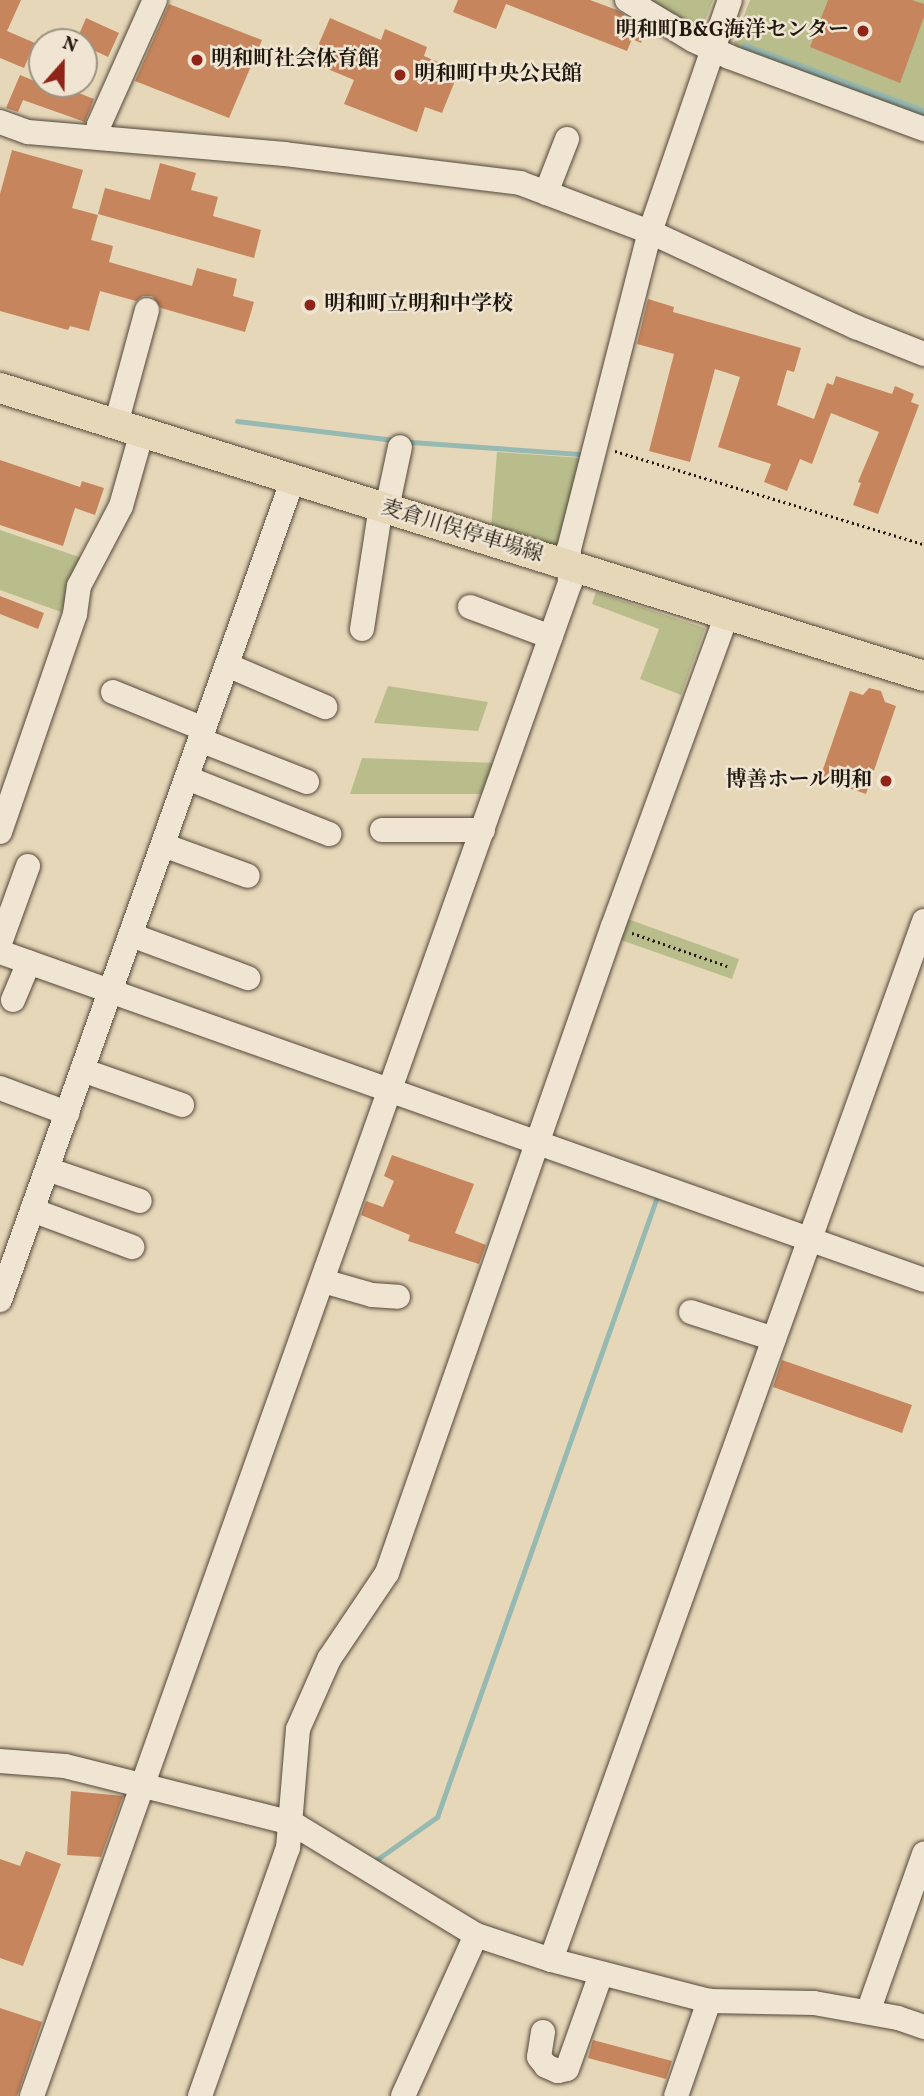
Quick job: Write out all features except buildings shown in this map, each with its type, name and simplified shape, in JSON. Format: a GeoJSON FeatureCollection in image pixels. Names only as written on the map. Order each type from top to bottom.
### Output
{"type":"FeatureCollection","features":[{"type":"Feature","properties":{"kind":"main road","name":"麦倉川俣停車場線"},"geometry":{"type":"LineString","coordinates":[[0,388],[924,676]]}},
{"type":"Feature","properties":{"kind":"street"},"geometry":{"type":"LineString","coordinates":[[98,137],[99,125],[155,0]]}},
{"type":"Feature","properties":{"kind":"street"},"geometry":{"type":"LineString","coordinates":[[627,0],[712,49],[924,129]]}},
{"type":"Feature","properties":{"kind":"street"},"geometry":{"type":"LineString","coordinates":[[32,2096],[570,583],[569,549],[650,232],[730,0]]}},
{"type":"Feature","properties":{"kind":"street"},"geometry":{"type":"LineString","coordinates":[[0,122],[28,132],[285,154],[507,181],[650,232],[856,327],[924,354]]}},
{"type":"Feature","properties":{"kind":"street"},"geometry":{"type":"LineString","coordinates":[[546,193],[567,139]]}},
{"type":"Feature","properties":{"kind":"street"},"geometry":{"type":"LineString","coordinates":[[0,832],[75,614],[79,586],[121,506],[129,428],[148,310]]}},
{"type":"Feature","properties":{"kind":"street"},"geometry":{"type":"LineString","coordinates":[[362,629],[384,507],[400,447]]}},
{"type":"Feature","properties":{"kind":"street"},"geometry":{"type":"LineString","coordinates":[[0,1300],[7,1259],[32,1210],[293,479]]}},
{"type":"Feature","properties":{"kind":"street"},"geometry":{"type":"LineString","coordinates":[[470,607],[551,636]]}},
{"type":"Feature","properties":{"kind":"street"},"geometry":{"type":"LineString","coordinates":[[200,2096],[288,1848],[299,1729],[329,1659],[387,1573],[612,926],[727,615]]}},
{"type":"Feature","properties":{"kind":"street"},"geometry":{"type":"LineString","coordinates":[[227,665],[326,708]]}},
{"type":"Feature","properties":{"kind":"street"},"geometry":{"type":"LineString","coordinates":[[113,692],[307,782]]}},
{"type":"Feature","properties":{"kind":"street"},"geometry":{"type":"LineString","coordinates":[[187,778],[329,834]]}},
{"type":"Feature","properties":{"kind":"street"},"geometry":{"type":"LineString","coordinates":[[382,830],[483,830]]}},
{"type":"Feature","properties":{"kind":"street"},"geometry":{"type":"LineString","coordinates":[[163,845],[248,876]]}},
{"type":"Feature","properties":{"kind":"street"},"geometry":{"type":"LineString","coordinates":[[0,943],[28,866]]}},
{"type":"Feature","properties":{"kind":"street"},"geometry":{"type":"LineString","coordinates":[[551,1960],[924,921]]}},
{"type":"Feature","properties":{"kind":"street"},"geometry":{"type":"LineString","coordinates":[[131,935],[248,978]]}},
{"type":"Feature","properties":{"kind":"street"},"geometry":{"type":"LineString","coordinates":[[0,952],[924,1280]]}},
{"type":"Feature","properties":{"kind":"street"},"geometry":{"type":"LineString","coordinates":[[13,1000],[29,962]]}},
{"type":"Feature","properties":{"kind":"street"},"geometry":{"type":"LineString","coordinates":[[82,1070],[181,1105]]}},
{"type":"Feature","properties":{"kind":"street"},"geometry":{"type":"LineString","coordinates":[[0,1088],[67,1113]]}},
{"type":"Feature","properties":{"kind":"street"},"geometry":{"type":"LineString","coordinates":[[47,1168],[140,1202]]}},
{"type":"Feature","properties":{"kind":"street"},"geometry":{"type":"LineString","coordinates":[[32,1210],[132,1247]]}},
{"type":"Feature","properties":{"kind":"street"},"geometry":{"type":"LineString","coordinates":[[323,1281],[372,1295],[398,1297]]}},
{"type":"Feature","properties":{"kind":"street"},"geometry":{"type":"LineString","coordinates":[[691,1312],[774,1339]]}},
{"type":"Feature","properties":{"kind":"street"},"geometry":{"type":"LineString","coordinates":[[0,1761],[65,1766],[292,1823],[476,1936],[551,1960],[709,2001],[814,2003],[868,2012],[924,2027]]}},
{"type":"Feature","properties":{"kind":"street"},"geometry":{"type":"LineString","coordinates":[[868,2012],[924,1854]]}},
{"type":"Feature","properties":{"kind":"street"},"geometry":{"type":"LineString","coordinates":[[403,2096],[476,1936]]}},
{"type":"Feature","properties":{"kind":"street"},"geometry":{"type":"LineString","coordinates":[[543,2032],[539,2057],[547,2066],[558,2071],[567,2069],[601,1974]]}},
{"type":"Feature","properties":{"kind":"street"},"geometry":{"type":"LineString","coordinates":[[676,2096],[709,2001]]}},
{"type":"Feature","properties":{"kind":"path"},"geometry":{"type":"LineString","coordinates":[[595,445],[924,544]]}},
{"type":"Feature","properties":{"kind":"path"},"geometry":{"type":"LineString","coordinates":[[612,926],[727,966]]}},
{"type":"Feature","properties":{"kind":"green space"},"geometry":{"type":"Polygon","coordinates":[[[645,0],[713,0],[704,23],[692,28],[645,0]]]}},
{"type":"Feature","properties":{"kind":"green space"},"geometry":{"type":"Polygon","coordinates":[[[750,0],[924,0],[924,120],[738,50],[734,43],[750,0]]]}},
{"type":"Feature","properties":{"kind":"green space"},"geometry":{"type":"Polygon","coordinates":[[[497,452],[582,458],[555,550],[491,529],[497,452]]]}},
{"type":"Feature","properties":{"kind":"green space"},"geometry":{"type":"Polygon","coordinates":[[[0,530],[82,558],[61,612],[0,590],[0,530]]]}},
{"type":"Feature","properties":{"kind":"green space"},"geometry":{"type":"Polygon","coordinates":[[[596,592],[705,628],[681,695],[640,679],[659,629],[592,604],[596,592]]]}},
{"type":"Feature","properties":{"kind":"green space"},"geometry":{"type":"Polygon","coordinates":[[[388,686],[488,702],[478,731],[374,723],[388,686]]]}},
{"type":"Feature","properties":{"kind":"green space"},"geometry":{"type":"Polygon","coordinates":[[[362,758],[497,763],[484,794],[350,794],[362,758]]]}},
{"type":"Feature","properties":{"kind":"green space"},"geometry":{"type":"Polygon","coordinates":[[[625,918],[739,959],[732,979],[618,939],[625,918]]]}},
{"type":"Feature","properties":{"kind":"water"},"geometry":{"type":"Polygon","coordinates":[[[743,42],[924,108],[924,117],[740,51],[743,42]]]}},
{"type":"Feature","properties":{"kind":"waterway"},"geometry":{"type":"LineString","coordinates":[[237,421],[411,442],[580,454]]}},
{"type":"Feature","properties":{"kind":"waterway"},"geometry":{"type":"LineString","coordinates":[[372,1863],[437,1817],[658,1194]]}},
{"type":"Feature","properties":{"kind":"place","name":"明和町B&G海洋センター"},"geometry":{"type":"Point","coordinates":[863,31]}},
{"type":"Feature","properties":{"kind":"place","name":"明和町社会体育館"},"geometry":{"type":"Point","coordinates":[197,60]}},
{"type":"Feature","properties":{"kind":"place","name":"明和町中央公民館"},"geometry":{"type":"Point","coordinates":[400,75]}},
{"type":"Feature","properties":{"kind":"place","name":"明和町立明和中学校"},"geometry":{"type":"Point","coordinates":[310,305]}},
{"type":"Feature","properties":{"kind":"place","name":"博善ホール明和"},"geometry":{"type":"Point","coordinates":[886,781]}}]}
